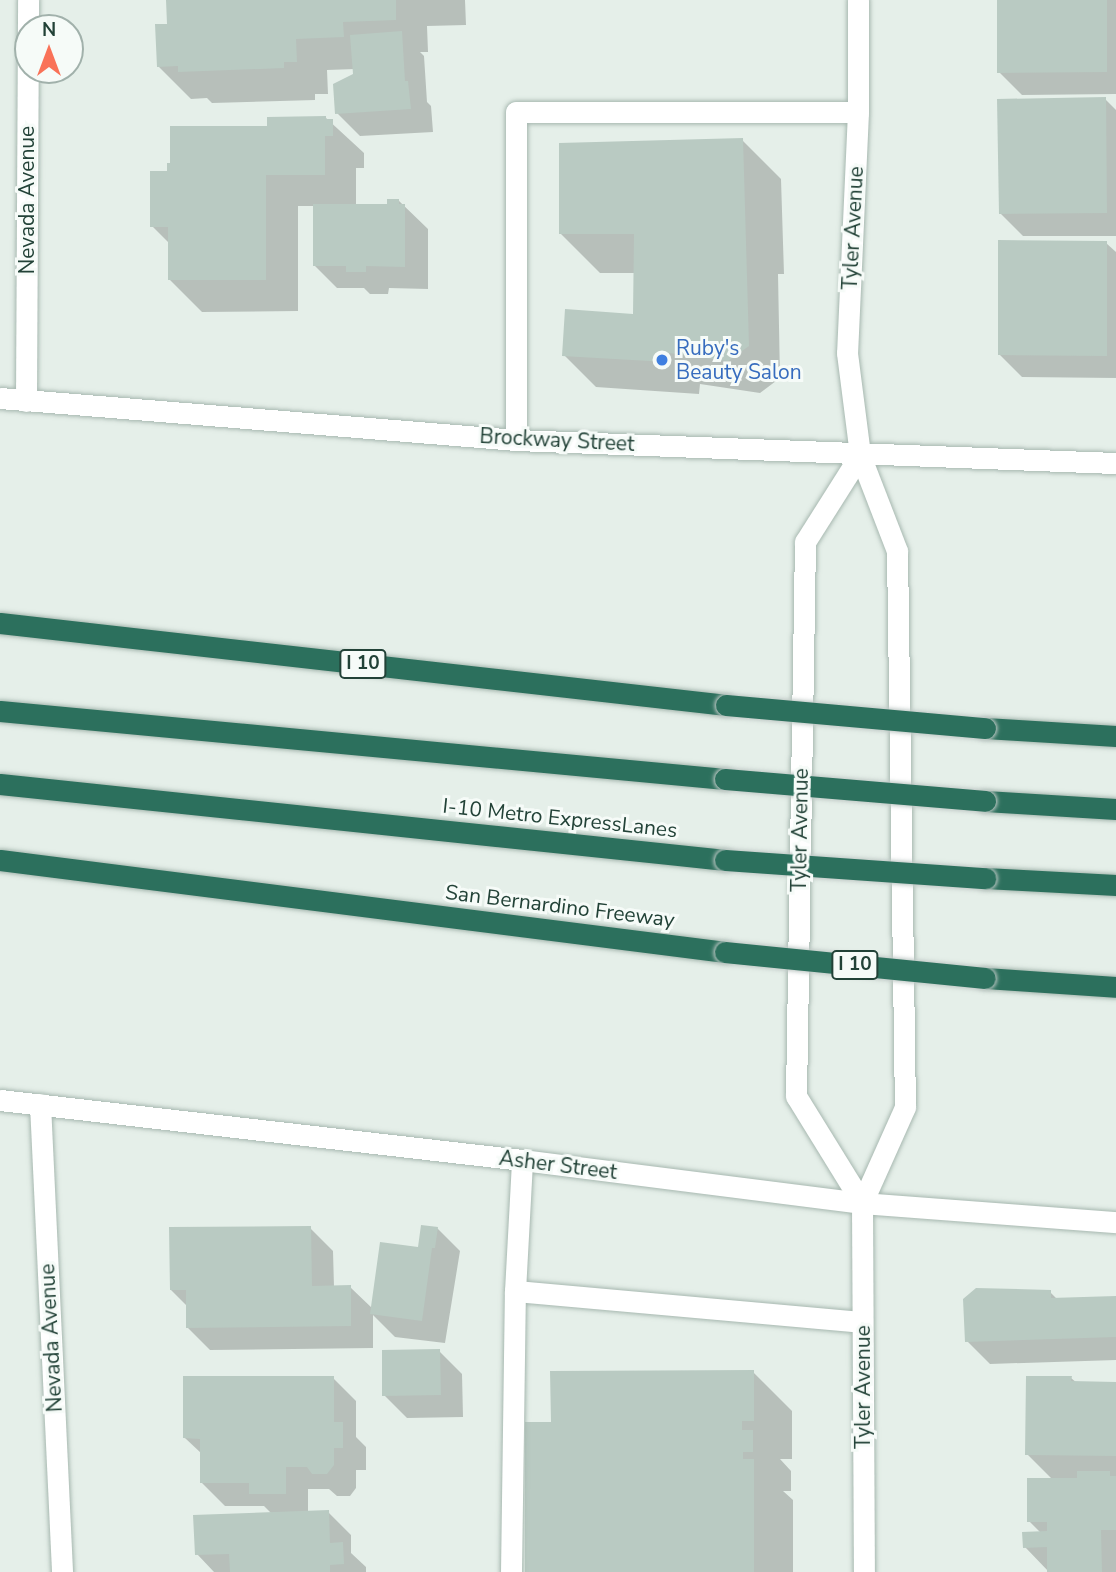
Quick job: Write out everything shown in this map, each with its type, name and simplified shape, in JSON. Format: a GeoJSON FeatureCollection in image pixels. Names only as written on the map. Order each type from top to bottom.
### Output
{"type":"FeatureCollection","features":[{"type":"Feature","properties":{"kind":"highway","name":"I 10"},"geometry":{"type":"LineString","coordinates":[[0,624],[726,705],[985,728],[1116,736]]}},
{"type":"Feature","properties":{"kind":"highway"},"geometry":{"type":"LineString","coordinates":[[0,710],[725,779],[1116,809]]}},
{"type":"Feature","properties":{"kind":"highway","name":"I-10 Metro ExpressLanes"},"geometry":{"type":"LineString","coordinates":[[0,784],[725,860],[1116,886]]}},
{"type":"Feature","properties":{"kind":"highway","name":"San Bernardino Freeway"},"geometry":{"type":"LineString","coordinates":[[0,860],[724,952],[985,978],[1116,987]]}},
{"type":"Feature","properties":{"kind":"street","name":"Nevada Avenue"},"geometry":{"type":"LineString","coordinates":[[26,401],[28,0]]}},
{"type":"Feature","properties":{"kind":"street","name":"Tyler Avenue"},"geometry":{"type":"LineString","coordinates":[[858,0],[858,112],[847,353],[860,455],[897,551],[905,1107],[862,1203],[864,1572]]}},
{"type":"Feature","properties":{"kind":"street"},"geometry":{"type":"LineString","coordinates":[[516,440],[516,112],[858,112]]}},
{"type":"Feature","properties":{"kind":"street","name":"Brockway Street"},"geometry":{"type":"LineString","coordinates":[[0,398],[516,440],[1116,463]]}},
{"type":"Feature","properties":{"kind":"street","name":"Tyler Avenue"},"geometry":{"type":"LineString","coordinates":[[860,455],[805,542],[796,1096],[862,1203]]}},
{"type":"Feature","properties":{"kind":"street","name":"Asher Street"},"geometry":{"type":"LineString","coordinates":[[0,1100],[522,1160],[862,1203],[1116,1222]]}},
{"type":"Feature","properties":{"kind":"street","name":"Nevada Avenue"},"geometry":{"type":"LineString","coordinates":[[40,1104],[61,1572]]}},
{"type":"Feature","properties":{"kind":"street"},"geometry":{"type":"LineString","coordinates":[[511,1572],[515,1291],[522,1160]]}},
{"type":"Feature","properties":{"kind":"street"},"geometry":{"type":"LineString","coordinates":[[515,1291],[862,1322]]}},
{"type":"Feature","properties":{"kind":"building"},"geometry":{"type":"Polygon","coordinates":[[[166,0],[396,0],[396,20],[343,22],[344,37],[296,39],[297,62],[284,62],[284,68],[178,72],[178,66],[157,67],[155,24],[167,24],[166,0]]]}},
{"type":"Feature","properties":{"kind":"building"},"geometry":{"type":"Polygon","coordinates":[[[997,0],[1107,0],[1107,72],[997,73],[997,0]]]}},
{"type":"Feature","properties":{"kind":"building"},"geometry":{"type":"Polygon","coordinates":[[[402,31],[405,81],[408,81],[411,109],[335,114],[333,84],[353,74],[350,35],[402,31]]]}},
{"type":"Feature","properties":{"kind":"building"},"geometry":{"type":"Polygon","coordinates":[[[1106,97],[1107,213],[999,214],[997,99],[1106,97]]]}},
{"type":"Feature","properties":{"kind":"building"},"geometry":{"type":"Polygon","coordinates":[[[326,116],[326,119],[333,119],[333,136],[325,136],[325,175],[266,175],[266,280],[168,280],[168,227],[150,227],[150,171],[167,171],[167,163],[170,163],[170,126],[267,126],[267,117],[326,116]]]}},
{"type":"Feature","properties":{"kind":"building"},"geometry":{"type":"Polygon","coordinates":[[[743,138],[749,346],[728,361],[669,353],[667,362],[562,356],[565,309],[633,314],[634,234],[559,234],[559,143],[743,138]]]}},
{"type":"Feature","properties":{"kind":"building"},"geometry":{"type":"Polygon","coordinates":[[[387,199],[399,199],[399,204],[405,204],[405,267],[366,266],[366,272],[346,272],[346,266],[313,266],[313,204],[387,204],[387,199]]]}},
{"type":"Feature","properties":{"kind":"building"},"geometry":{"type":"Polygon","coordinates":[[[998,240],[1107,241],[1107,356],[998,355],[998,240]]]}},
{"type":"Feature","properties":{"kind":"building"},"geometry":{"type":"Polygon","coordinates":[[[421,1225],[438,1227],[435,1248],[432,1248],[422,1321],[370,1314],[380,1242],[418,1247],[421,1225]]]}},
{"type":"Feature","properties":{"kind":"building"},"geometry":{"type":"Polygon","coordinates":[[[311,1226],[312,1286],[351,1285],[351,1326],[186,1328],[186,1290],[170,1290],[169,1227],[311,1226]]]}},
{"type":"Feature","properties":{"kind":"building"},"geometry":{"type":"Polygon","coordinates":[[[976,1288],[1051,1290],[1051,1298],[1116,1296],[1116,1337],[965,1342],[963,1299],[976,1288]]]}},
{"type":"Feature","properties":{"kind":"building"},"geometry":{"type":"Polygon","coordinates":[[[440,1349],[441,1395],[382,1396],[382,1350],[440,1349]]]}},
{"type":"Feature","properties":{"kind":"building"},"geometry":{"type":"Polygon","coordinates":[[[754,1370],[754,1421],[742,1421],[742,1430],[753,1430],[753,1452],[743,1452],[743,1459],[754,1459],[754,1572],[525,1572],[525,1422],[551,1422],[550,1371],[754,1370]]]}},
{"type":"Feature","properties":{"kind":"building"},"geometry":{"type":"Polygon","coordinates":[[[183,1376],[334,1376],[334,1422],[343,1422],[343,1448],[334,1448],[334,1465],[327,1474],[312,1474],[307,1467],[286,1467],[286,1494],[249,1494],[249,1483],[200,1483],[200,1439],[183,1438],[183,1376]]]}},
{"type":"Feature","properties":{"kind":"building"},"geometry":{"type":"Polygon","coordinates":[[[1026,1376],[1072,1376],[1071,1381],[1116,1382],[1116,1456],[1025,1455],[1026,1376]]]}},
{"type":"Feature","properties":{"kind":"building"},"geometry":{"type":"Polygon","coordinates":[[[1077,1471],[1110,1471],[1110,1476],[1116,1476],[1116,1530],[1101,1530],[1102,1572],[1047,1572],[1047,1547],[1023,1548],[1022,1532],[1047,1531],[1047,1522],[1027,1522],[1027,1478],[1077,1478],[1077,1471]]]}},
{"type":"Feature","properties":{"kind":"building"},"geometry":{"type":"Polygon","coordinates":[[[329,1510],[330,1543],[343,1542],[344,1564],[330,1565],[330,1572],[230,1572],[229,1554],[195,1555],[193,1515],[329,1510]]]}},
{"type":"Feature","properties":{"kind":"place","name":"Ruby's Beauty Salon"},"geometry":{"type":"Point","coordinates":[662,360]}}]}
